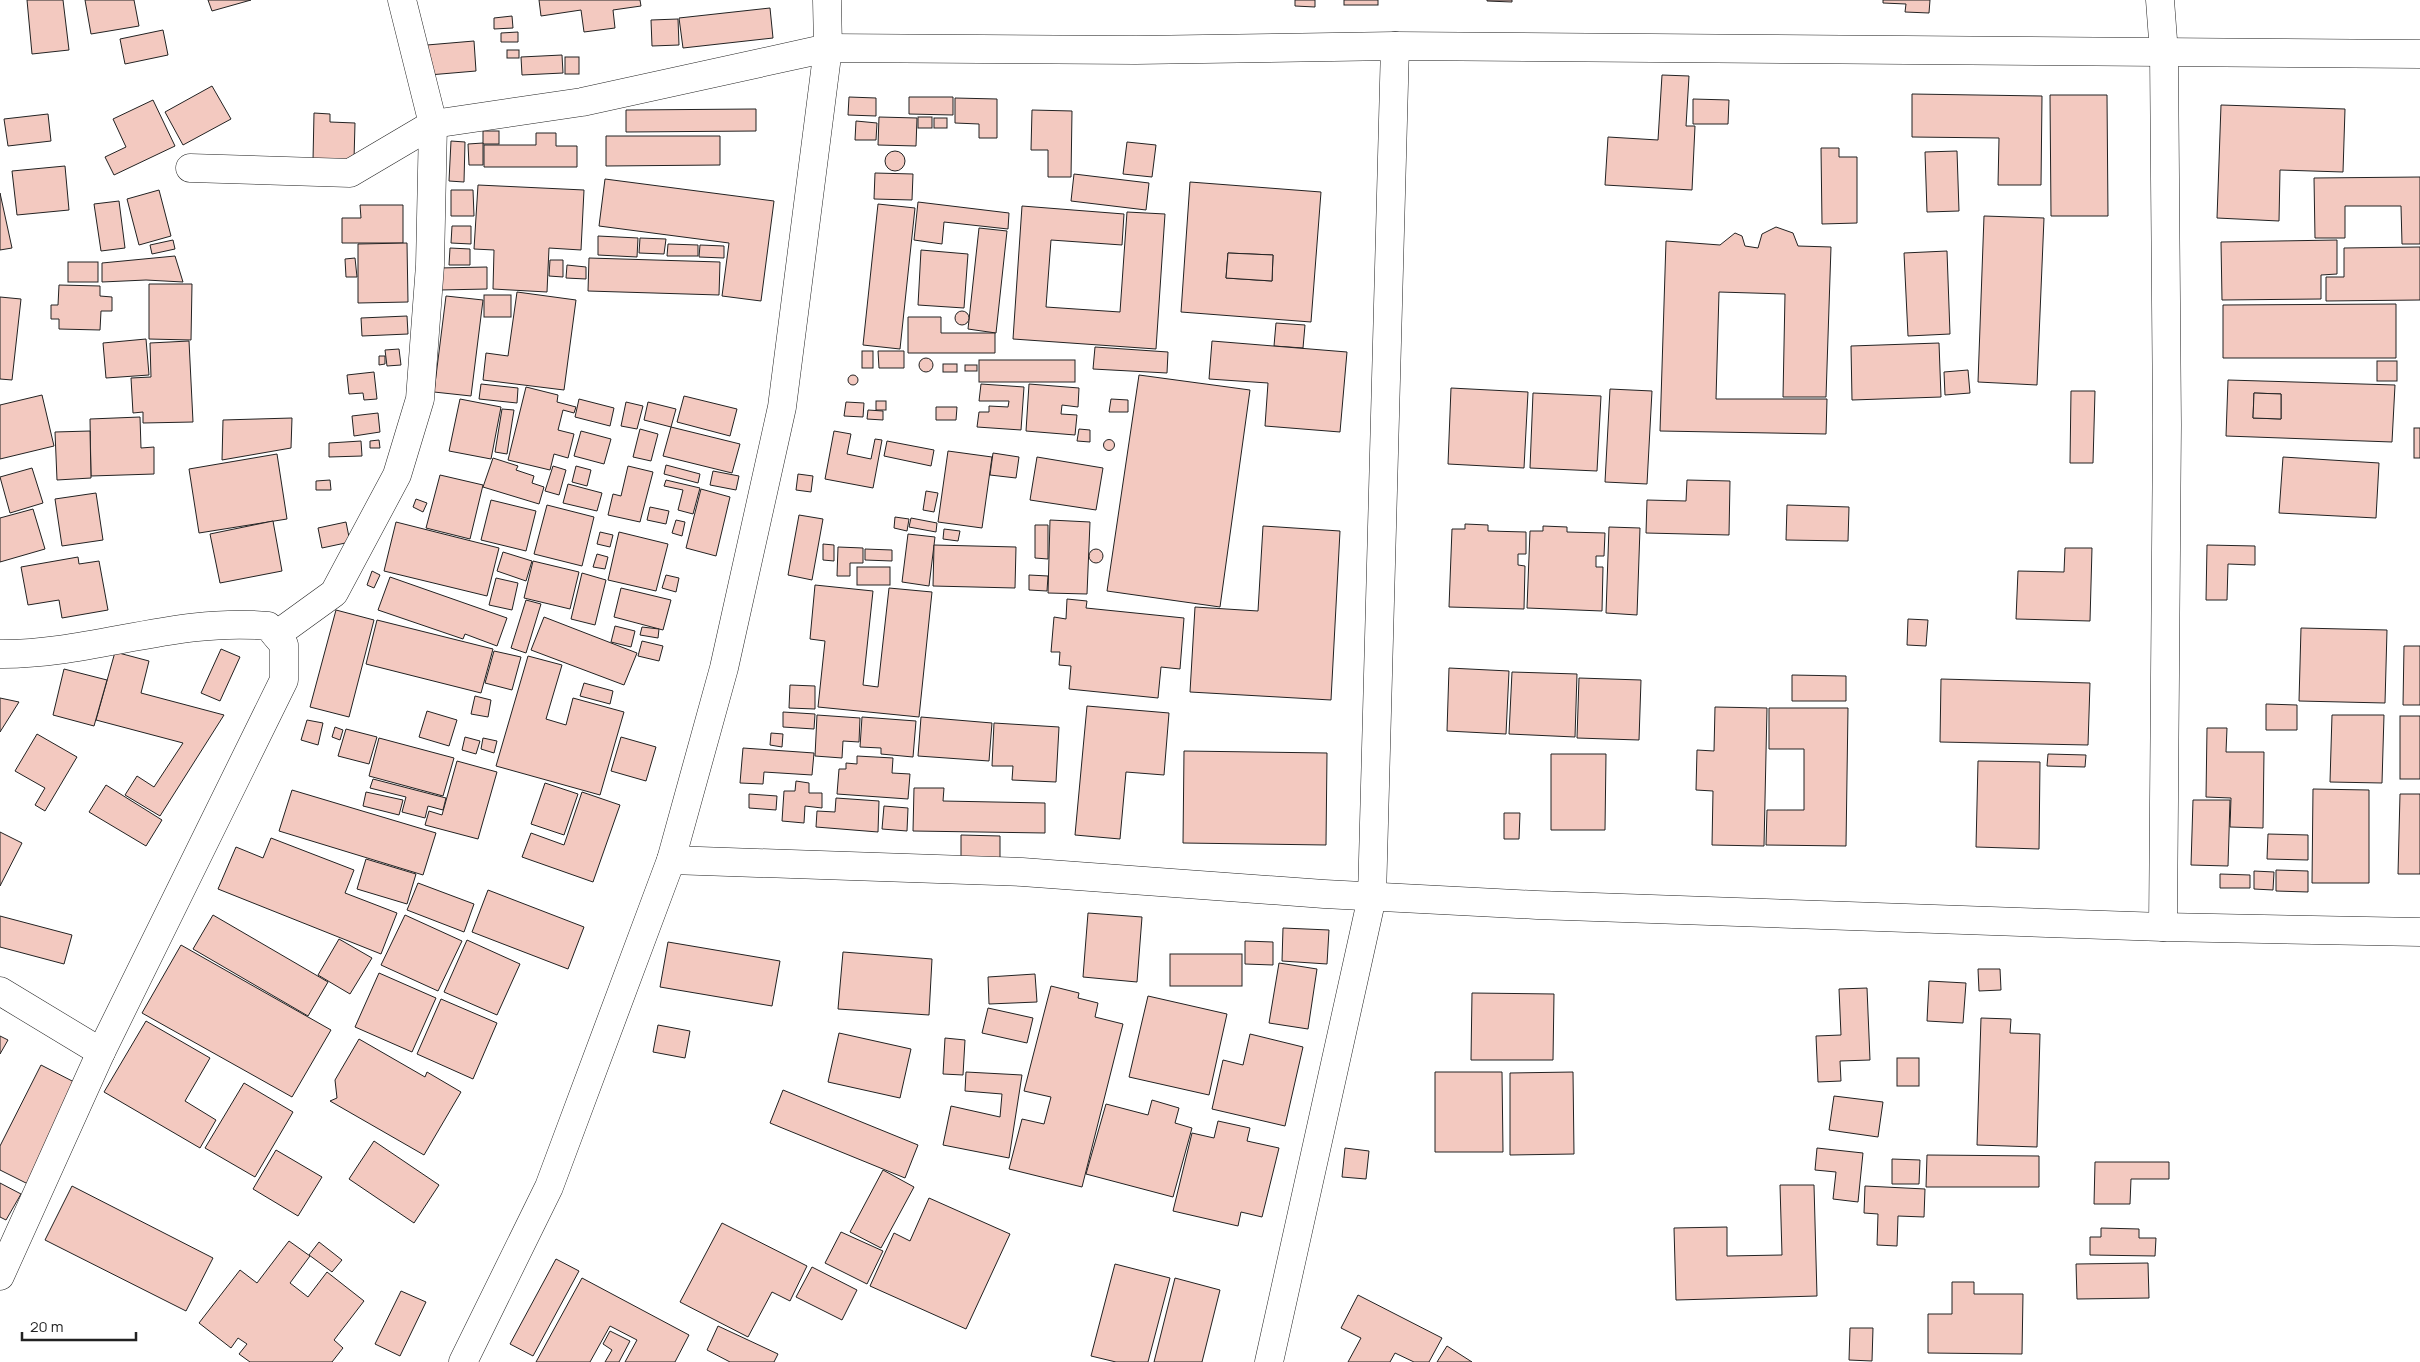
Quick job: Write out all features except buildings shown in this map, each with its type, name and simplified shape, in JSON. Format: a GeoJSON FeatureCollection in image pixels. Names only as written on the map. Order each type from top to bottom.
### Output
{"type":"FeatureCollection","features":[{"type":"Feature","properties":{"kind":"street"},"geometry":{"type":"LineString","coordinates":[[276,636],[334,593],[397,475],[420,398],[430,265],[433,124],[402,0]]}},
{"type":"Feature","properties":{"kind":"street"},"geometry":{"type":"LineString","coordinates":[[463,1362],[549,1187],[671,860],[724,668],[782,407],[828,48],[827,0]]}},
{"type":"Feature","properties":{"kind":"street"},"geometry":{"type":"LineString","coordinates":[[2160,0],[2164,53],[2167,425],[2163,926]]}},
{"type":"Feature","properties":{"kind":"street"},"geometry":{"type":"LineString","coordinates":[[190,168],[350,173],[433,124],[582,102],[828,48],[1136,50],[1395,46],[2420,54]]}},
{"type":"Feature","properties":{"kind":"street"},"geometry":{"type":"LineString","coordinates":[[1269,1362],[1372,897],[1395,46]]}},
{"type":"Feature","properties":{"kind":"street"},"geometry":{"type":"LineString","coordinates":[[0,654],[32,654],[176,629],[242,624],[268,626],[284,645],[284,680],[101,1052],[0,1276]]}},
{"type":"Feature","properties":{"kind":"street"},"geometry":{"type":"LineString","coordinates":[[671,860],[1022,872],[1372,897],[1557,906],[2163,926],[2420,932]]}},
{"type":"Feature","properties":{"kind":"street"},"geometry":{"type":"LineString","coordinates":[[0,991],[101,1052]]}}]}
